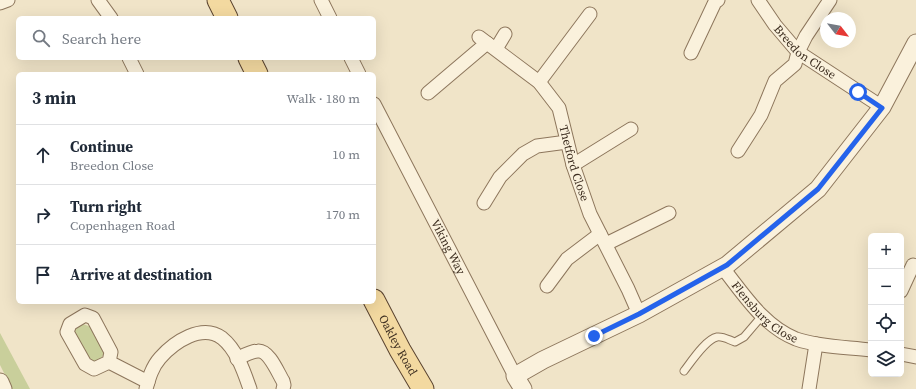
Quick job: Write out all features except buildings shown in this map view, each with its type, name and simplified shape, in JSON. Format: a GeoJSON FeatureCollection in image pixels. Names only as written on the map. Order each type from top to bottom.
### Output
{"type":"FeatureCollection","features":[{"type":"Feature","properties":{"kind":"main road"},"geometry":{"type":"LineString","coordinates":[[218,0],[226,16]]}},
{"type":"Feature","properties":{"kind":"main road"},"geometry":{"type":"LineString","coordinates":[[250,60],[256,72]]}},
{"type":"Feature","properties":{"kind":"main road","name":"Oakley Road"},"geometry":{"type":"LineString","coordinates":[[376,304],[400,350],[423,389]]}},
{"type":"Feature","properties":{"kind":"street"},"geometry":{"type":"LineString","coordinates":[[0,4],[8,0]]}},
{"type":"Feature","properties":{"kind":"street"},"geometry":{"type":"LineString","coordinates":[[98,0],[110,16]]}},
{"type":"Feature","properties":{"kind":"street"},"geometry":{"type":"LineString","coordinates":[[321,0],[329,16]]}},
{"type":"Feature","properties":{"kind":"street"},"geometry":{"type":"LineString","coordinates":[[691,53],[715,2],[718,0]]}},
{"type":"Feature","properties":{"kind":"street","name":"Breedon Close"},"geometry":{"type":"LineString","coordinates":[[758,0],[774,25],[798,52],[882,108]]}},
{"type":"Feature","properties":{"kind":"street"},"geometry":{"type":"LineString","coordinates":[[738,152],[761,115],[775,81],[795,64],[798,52],[806,36],[830,0]]}},
{"type":"Feature","properties":{"kind":"street"},"geometry":{"type":"LineString","coordinates":[[540,82],[590,14]]}},
{"type":"Feature","properties":{"kind":"street"},"geometry":{"type":"LineString","coordinates":[[428,93],[487,43],[506,34]]}},
{"type":"Feature","properties":{"kind":"street","name":"Thetford Close"},"geometry":{"type":"LineString","coordinates":[[487,43],[540,82],[558,108],[573,165],[590,214],[639,314]]}},
{"type":"Feature","properties":{"kind":"street"},"geometry":{"type":"LineString","coordinates":[[519,382],[543,360],[639,314],[727,265],[818,189],[882,108],[916,43]]}},
{"type":"Feature","properties":{"kind":"street"},"geometry":{"type":"LineString","coordinates":[[130,60],[136,72]]}},
{"type":"Feature","properties":{"kind":"street"},"geometry":{"type":"LineString","coordinates":[[352,60],[358,72]]}},
{"type":"Feature","properties":{"kind":"street","name":"Viking Way"},"geometry":{"type":"LineString","coordinates":[[376,108],[519,382]]}},
{"type":"Feature","properties":{"kind":"street"},"geometry":{"type":"LineString","coordinates":[[573,165],[630,129]]}},
{"type":"Feature","properties":{"kind":"street"},"geometry":{"type":"LineString","coordinates":[[484,203],[500,177],[523,154],[537,146],[567,142]]}},
{"type":"Feature","properties":{"kind":"street"},"geometry":{"type":"LineString","coordinates":[[547,286],[567,259],[603,239],[669,213]]}},
{"type":"Feature","properties":{"kind":"street","name":"Flensburg Close"},"geometry":{"type":"LineString","coordinates":[[722,267],[762,316],[776,328],[795,338],[816,344],[868,350]]}},
{"type":"Feature","properties":{"kind":"street"},"geometry":{"type":"LineString","coordinates":[[904,280],[907,270]]}},
{"type":"Feature","properties":{"kind":"street"},"geometry":{"type":"LineString","coordinates":[[110,362],[147,385],[152,370],[159,358],[172,347],[195,334],[214,334],[223,339],[231,348],[250,389]]}},
{"type":"Feature","properties":{"kind":"street","name":"Flensburg Close"},"geometry":{"type":"LineString","coordinates":[[809,389],[816,344]]}},
{"type":"Feature","properties":{"kind":"street"},"geometry":{"type":"LineString","coordinates":[[237,359],[257,350],[264,352],[268,355],[284,384],[283,389]]}},
{"type":"Feature","properties":{"kind":"street"},"geometry":{"type":"LineString","coordinates":[[904,355],[916,357]]}},
{"type":"Feature","properties":{"kind":"street"},"geometry":{"type":"LineString","coordinates":[[0,382],[3,389]]}},
{"type":"Feature","properties":{"kind":"lane"},"geometry":{"type":"LineString","coordinates":[[684,370],[708,342],[716,337],[735,342],[744,337],[762,316]]}},
{"type":"Feature","properties":{"kind":"green space"},"geometry":{"type":"Polygon","coordinates":[[[83,324],[91,327],[104,353],[98,361],[93,362],[88,360],[74,337],[74,331],[83,324]]]}},
{"type":"Feature","properties":{"kind":"green space"},"geometry":{"type":"Polygon","coordinates":[[[0,333],[30,389],[12,389],[0,365],[0,333]]]}},
{"type":"Feature","properties":{"kind":"route"},"geometry":{"type":"LineString","coordinates":[[594,336],[639,314],[727,265],[818,189],[882,108],[858,92]]}}]}
